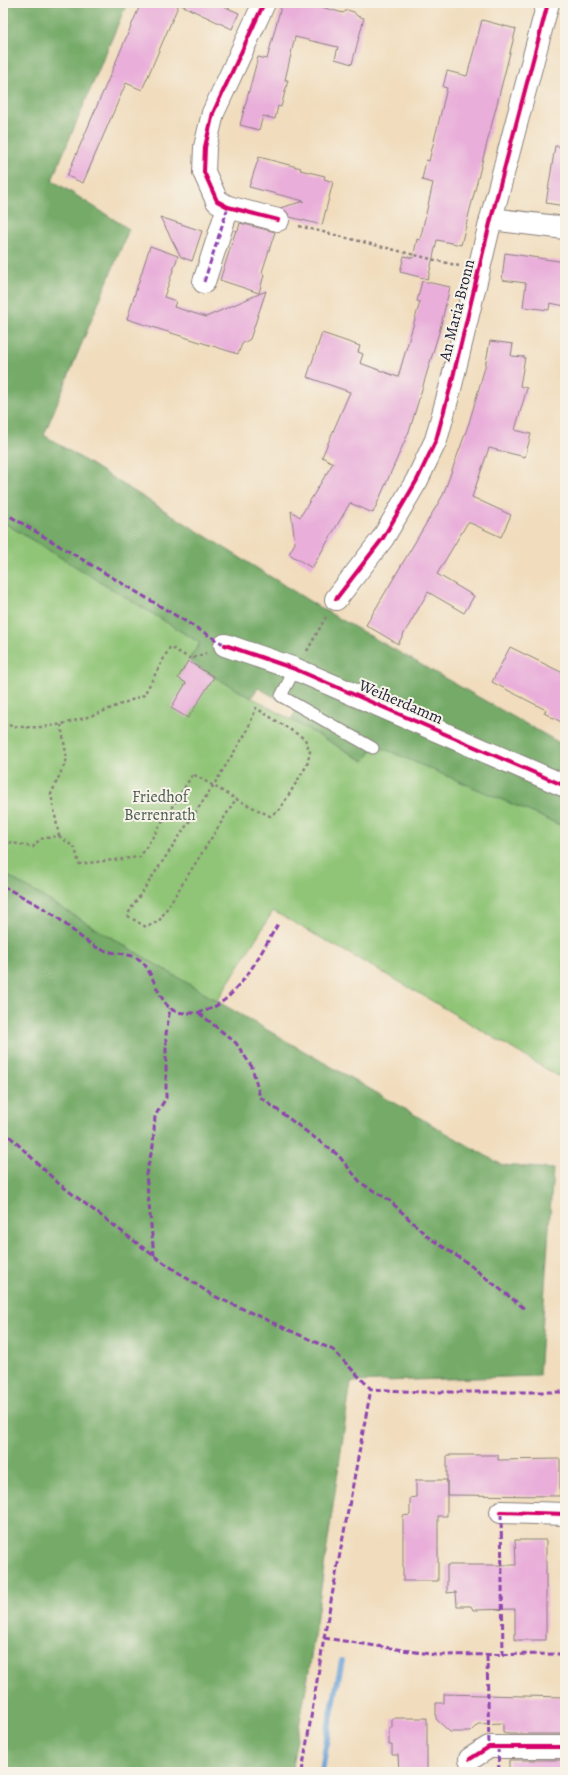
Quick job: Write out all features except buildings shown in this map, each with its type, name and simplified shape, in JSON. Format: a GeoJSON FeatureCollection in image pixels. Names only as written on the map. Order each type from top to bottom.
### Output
{"type":"FeatureCollection","features":[{"type":"Feature","properties":{"kind":"street"},"geometry":{"type":"LineString","coordinates":[[264,3],[213,113],[205,147],[204,172],[217,201],[228,207],[278,220]]}},
{"type":"Feature","properties":{"kind":"street","name":"An Maria Bronn"},"geometry":{"type":"LineString","coordinates":[[336,599],[383,538],[417,480],[436,440],[491,219],[548,3]]}},
{"type":"Feature","properties":{"kind":"street"},"geometry":{"type":"LineString","coordinates":[[204,282],[228,207]]}},
{"type":"Feature","properties":{"kind":"street"},"geometry":{"type":"LineString","coordinates":[[491,219],[565,228]]}},
{"type":"Feature","properties":{"kind":"street","name":"Weiherdamm"},"geometry":{"type":"LineString","coordinates":[[225,645],[300,661],[565,786]]}},
{"type":"Feature","properties":{"kind":"street"},"geometry":{"type":"LineString","coordinates":[[501,1512],[565,1514]]}},
{"type":"Feature","properties":{"kind":"street"},"geometry":{"type":"LineString","coordinates":[[470,1759],[489,1747],[565,1747]]}},
{"type":"Feature","properties":{"kind":"lane"},"geometry":{"type":"LineString","coordinates":[[300,661],[281,696],[373,748]]}},
{"type":"Feature","properties":{"kind":"path"},"geometry":{"type":"LineString","coordinates":[[278,220],[479,271]]}},
{"type":"Feature","properties":{"kind":"path"},"geometry":{"type":"LineString","coordinates":[[300,661],[336,599]]}},
{"type":"Feature","properties":{"kind":"path"},"geometry":{"type":"LineString","coordinates":[[3,724],[37,728],[77,721],[144,695],[170,647],[191,659],[225,645]]}},
{"type":"Feature","properties":{"kind":"path"},"geometry":{"type":"LineString","coordinates":[[61,725],[68,759],[51,794],[59,836],[75,848],[79,864],[140,857],[194,774],[213,786],[236,799],[270,816],[280,809],[307,765],[310,752],[305,739],[256,708],[247,731],[213,786],[130,910],[128,916],[146,927],[159,921],[236,799]]}},
{"type":"Feature","properties":{"kind":"path"},"geometry":{"type":"LineString","coordinates":[[3,841],[33,847],[40,839],[59,836]]}},
{"type":"Feature","properties":{"kind":"green space"},"geometry":{"type":"Polygon","coordinates":[[[3,3],[127,3],[52,180],[129,229],[44,435],[319,607],[565,746],[565,827],[375,745],[364,761],[291,720],[297,709],[258,688],[251,698],[191,663],[191,656],[200,643],[3,522],[3,3]]]}},
{"type":"Feature","properties":{"kind":"green space","name":"Friedhof Berrenrath"},"geometry":{"type":"Polygon","coordinates":[[[3,522],[201,643],[191,656],[191,663],[364,761],[375,744],[565,827],[565,1015],[560,1077],[412,989],[273,911],[217,1001],[3,873],[3,522]]]}},
{"type":"Feature","properties":{"kind":"green space"},"geometry":{"type":"Polygon","coordinates":[[[3,873],[217,1001],[502,1165],[553,1169],[539,1376],[351,1382],[309,1671],[291,1772],[3,1772],[3,873]]]}},
{"type":"Feature","properties":{"kind":"waterway"},"geometry":{"type":"LineString","coordinates":[[322,1772],[329,1724],[342,1661]]}},
{"type":"Feature","properties":{"kind":"marked path"},"geometry":{"type":"LineString","coordinates":[[204,282],[228,207]]}},
{"type":"Feature","properties":{"kind":"marked path"},"geometry":{"type":"LineString","coordinates":[[3,512],[225,645]]}},
{"type":"Feature","properties":{"kind":"marked path"},"geometry":{"type":"LineString","coordinates":[[3,886],[51,913],[80,937],[100,949],[136,957],[148,969],[166,1004],[172,1010],[180,1012],[191,1013],[206,1010],[220,1003],[232,993],[253,966],[278,924]]}},
{"type":"Feature","properties":{"kind":"marked path"},"geometry":{"type":"LineString","coordinates":[[154,1256],[146,1174],[153,1146],[155,1116],[166,1098],[166,1034],[170,1008]]}},
{"type":"Feature","properties":{"kind":"marked path"},"geometry":{"type":"LineString","coordinates":[[199,1013],[236,1043],[252,1067],[260,1097],[338,1155],[361,1183],[389,1200],[428,1237],[466,1262],[525,1309]]}},
{"type":"Feature","properties":{"kind":"marked path"},"geometry":{"type":"LineString","coordinates":[[3,1130],[58,1183],[154,1256],[212,1295],[333,1350],[371,1389],[420,1392],[565,1392]]}},
{"type":"Feature","properties":{"kind":"marked path"},"geometry":{"type":"LineString","coordinates":[[302,1772],[324,1638],[371,1389]]}},
{"type":"Feature","properties":{"kind":"marked path"},"geometry":{"type":"LineString","coordinates":[[503,1655],[501,1512],[505,1512]]}},
{"type":"Feature","properties":{"kind":"marked path"},"geometry":{"type":"LineString","coordinates":[[324,1638],[436,1655],[565,1654]]}},
{"type":"Feature","properties":{"kind":"marked path"},"geometry":{"type":"LineString","coordinates":[[487,1656],[489,1747]]}},
{"type":"Feature","properties":{"kind":"marked path"},"geometry":{"type":"LineString","coordinates":[[498,1747],[499,1772]]}},
{"type":"Feature","properties":{"kind":"cycle path"},"geometry":{"type":"LineString","coordinates":[[264,3],[213,113],[205,147],[204,172],[217,201],[228,207],[278,220]]}},
{"type":"Feature","properties":{"kind":"cycle path"},"geometry":{"type":"LineString","coordinates":[[336,599],[383,538],[417,480],[436,440],[451,385],[491,219],[548,3]]}},
{"type":"Feature","properties":{"kind":"cycle path"},"geometry":{"type":"LineString","coordinates":[[225,645],[295,669],[565,786]]}},
{"type":"Feature","properties":{"kind":"cycle path"},"geometry":{"type":"LineString","coordinates":[[501,1512],[565,1514]]}},
{"type":"Feature","properties":{"kind":"cycle path"},"geometry":{"type":"LineString","coordinates":[[470,1759],[489,1747],[565,1747]]}}]}
